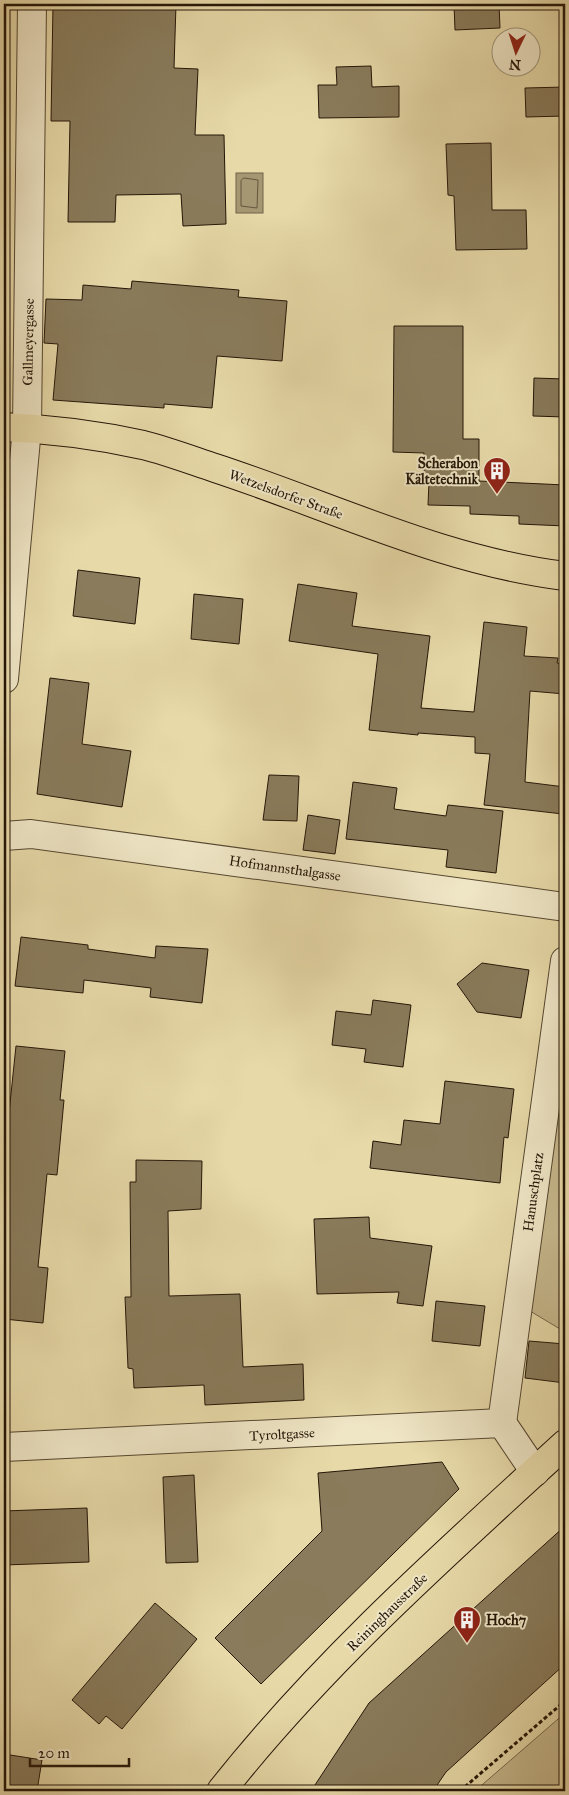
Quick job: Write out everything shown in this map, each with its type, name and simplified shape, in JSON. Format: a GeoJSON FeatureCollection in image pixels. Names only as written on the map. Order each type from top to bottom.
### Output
{"type":"FeatureCollection","features":[{"type":"Feature","properties":{"kind":"main road","name":"Wetzelsdorfer Straße"},"geometry":{"type":"LineString","coordinates":[[15,428],[143,445],[252,480],[352,518],[474,559],[510,568],[565,576]]}},
{"type":"Feature","properties":{"kind":"main road","name":"Reininghausstraße"},"geometry":{"type":"LineString","coordinates":[[221,1791],[255,1748],[363,1633],[565,1444]]}},
{"type":"Feature","properties":{"kind":"street","name":"Gallmeyergasse"},"geometry":{"type":"LineString","coordinates":[[4,678],[32,4]]}},
{"type":"Feature","properties":{"kind":"street","name":"Hofmannsthalgasse"},"geometry":{"type":"LineString","coordinates":[[4,836],[31,834],[565,907]]}},
{"type":"Feature","properties":{"kind":"street","name":"Hanuschplatz"},"geometry":{"type":"LineString","coordinates":[[502,1423],[565,961]]}},
{"type":"Feature","properties":{"kind":"street","name":"Tyroltgasse"},"geometry":{"type":"LineString","coordinates":[[4,1448],[502,1423]]}},
{"type":"Feature","properties":{"kind":"street"},"geometry":{"type":"LineString","coordinates":[[502,1423],[535,1472]]}},
{"type":"Feature","properties":{"kind":"path"},"geometry":{"type":"LineString","coordinates":[[460,1791],[565,1701]]}},
{"type":"Feature","properties":{"kind":"shaded area"},"geometry":{"type":"Polygon","coordinates":[[[565,1055],[565,1332],[530,1311],[565,1055]]]}},
{"type":"Feature","properties":{"kind":"shaded area"},"geometry":{"type":"Polygon","coordinates":[[[565,1713],[565,1791],[475,1791],[565,1713]]]}},
{"type":"Feature","properties":{"kind":"water"},"geometry":{"type":"Polygon","coordinates":[[[236,173],[263,173],[263,213],[236,213],[236,173]]]}},
{"type":"Feature","properties":{"kind":"building"},"geometry":{"type":"Polygon","coordinates":[[[53,4],[176,4],[174,68],[198,69],[195,135],[224,135],[226,224],[183,226],[181,194],[116,195],[115,222],[68,222],[70,121],[51,121],[53,4]]]}},
{"type":"Feature","properties":{"kind":"building"},"geometry":{"type":"Polygon","coordinates":[[[454,4],[499,4],[500,28],[455,30],[454,4]]]}},
{"type":"Feature","properties":{"kind":"building"},"geometry":{"type":"Polygon","coordinates":[[[371,66],[372,87],[399,86],[399,117],[319,118],[318,85],[337,85],[336,67],[371,66]]]}},
{"type":"Feature","properties":{"kind":"building"},"geometry":{"type":"Polygon","coordinates":[[[565,87],[565,116],[526,117],[525,88],[565,87]]]}},
{"type":"Feature","properties":{"kind":"building"},"geometry":{"type":"Polygon","coordinates":[[[491,143],[492,210],[526,210],[527,249],[456,250],[454,196],[448,195],[446,144],[491,143]]]}},
{"type":"Feature","properties":{"kind":"building"},"geometry":{"type":"Polygon","coordinates":[[[132,281],[239,290],[238,297],[287,301],[282,361],[217,356],[212,408],[164,404],[164,408],[53,400],[58,344],[44,343],[46,299],[82,300],[83,285],[131,289],[132,281]]]}},
{"type":"Feature","properties":{"kind":"building"},"geometry":{"type":"Polygon","coordinates":[[[394,326],[463,326],[463,439],[479,439],[479,481],[565,485],[565,526],[519,524],[519,516],[470,514],[470,506],[428,505],[429,481],[424,481],[424,453],[393,452],[394,326]]]}},
{"type":"Feature","properties":{"kind":"building"},"geometry":{"type":"Polygon","coordinates":[[[534,378],[565,379],[565,417],[533,416],[534,378]]]}},
{"type":"Feature","properties":{"kind":"building"},"geometry":{"type":"Polygon","coordinates":[[[78,570],[140,578],[135,624],[73,616],[78,570]]]}},
{"type":"Feature","properties":{"kind":"building"},"geometry":{"type":"Polygon","coordinates":[[[298,584],[357,593],[352,626],[430,636],[421,708],[474,712],[484,622],[527,627],[524,656],[558,658],[557,663],[565,664],[565,694],[530,691],[525,782],[565,787],[563,814],[484,805],[490,754],[475,753],[475,737],[418,733],[418,735],[369,730],[378,654],[289,641],[298,584]]]}},
{"type":"Feature","properties":{"kind":"building"},"geometry":{"type":"Polygon","coordinates":[[[194,594],[243,599],[239,644],[191,639],[194,594]]]}},
{"type":"Feature","properties":{"kind":"building"},"geometry":{"type":"Polygon","coordinates":[[[50,678],[89,683],[82,744],[131,751],[122,807],[37,794],[50,678]]]}},
{"type":"Feature","properties":{"kind":"building"},"geometry":{"type":"Polygon","coordinates":[[[269,775],[299,776],[297,821],[263,820],[269,775]]]}},
{"type":"Feature","properties":{"kind":"building"},"geometry":{"type":"Polygon","coordinates":[[[353,782],[397,788],[394,809],[446,816],[448,805],[503,811],[496,873],[446,867],[448,850],[346,839],[353,782]]]}},
{"type":"Feature","properties":{"kind":"building"},"geometry":{"type":"Polygon","coordinates":[[[308,815],[340,820],[335,854],[303,850],[308,815]]]}},
{"type":"Feature","properties":{"kind":"building"},"geometry":{"type":"Polygon","coordinates":[[[21,937],[88,945],[88,949],[155,958],[156,946],[208,949],[202,1003],[150,997],[151,988],[84,980],[83,993],[15,986],[21,937]]]}},
{"type":"Feature","properties":{"kind":"building"},"geometry":{"type":"Polygon","coordinates":[[[482,963],[529,970],[521,1018],[477,1012],[457,984],[482,963]]]}},
{"type":"Feature","properties":{"kind":"building"},"geometry":{"type":"Polygon","coordinates":[[[373,1000],[411,1005],[403,1067],[364,1062],[366,1049],[332,1045],[336,1011],[371,1015],[373,1000]]]}},
{"type":"Feature","properties":{"kind":"building"},"geometry":{"type":"Polygon","coordinates":[[[16,1046],[65,1051],[60,1100],[64,1100],[57,1175],[47,1174],[38,1267],[48,1268],[43,1323],[4,1319],[4,1131],[7,1132],[16,1046]]]}},
{"type":"Feature","properties":{"kind":"building"},"geometry":{"type":"Polygon","coordinates":[[[445,1081],[514,1089],[508,1138],[504,1137],[500,1183],[370,1168],[373,1141],[401,1145],[404,1120],[440,1124],[445,1081]]]}},
{"type":"Feature","properties":{"kind":"building"},"geometry":{"type":"Polygon","coordinates":[[[136,1160],[202,1161],[201,1209],[168,1211],[169,1296],[240,1294],[243,1367],[303,1364],[304,1400],[205,1405],[204,1385],[134,1388],[133,1369],[128,1368],[125,1297],[131,1297],[130,1182],[136,1182],[136,1160]]]}},
{"type":"Feature","properties":{"kind":"building"},"geometry":{"type":"Polygon","coordinates":[[[369,1217],[370,1238],[432,1246],[423,1306],[397,1303],[399,1292],[317,1294],[314,1219],[369,1217]]]}},
{"type":"Feature","properties":{"kind":"building"},"geometry":{"type":"Polygon","coordinates":[[[436,1301],[485,1306],[480,1346],[432,1341],[436,1301]]]}},
{"type":"Feature","properties":{"kind":"building"},"geometry":{"type":"Polygon","coordinates":[[[529,1341],[565,1344],[565,1383],[525,1378],[529,1341]]]}},
{"type":"Feature","properties":{"kind":"building"},"geometry":{"type":"Polygon","coordinates":[[[442,1462],[459,1489],[261,1684],[215,1638],[322,1531],[318,1473],[442,1462]]]}},
{"type":"Feature","properties":{"kind":"building"},"geometry":{"type":"Polygon","coordinates":[[[194,1475],[198,1562],[166,1563],[163,1477],[194,1475]]]}},
{"type":"Feature","properties":{"kind":"building"},"geometry":{"type":"Polygon","coordinates":[[[87,1508],[89,1562],[4,1565],[4,1511],[87,1508]]]}},
{"type":"Feature","properties":{"kind":"building"},"geometry":{"type":"Polygon","coordinates":[[[565,1526],[565,1664],[446,1772],[433,1791],[311,1791],[369,1703],[565,1526]]]}},
{"type":"Feature","properties":{"kind":"building"},"geometry":{"type":"Polygon","coordinates":[[[155,1603],[197,1639],[122,1729],[106,1716],[99,1724],[72,1700],[155,1603]]]}},
{"type":"Feature","properties":{"kind":"building"},"geometry":{"type":"Polygon","coordinates":[[[4,1754],[42,1760],[37,1791],[4,1791],[4,1754]]]}},
{"type":"Feature","properties":{"kind":"place","name":"Scherabon Kältetechnik"},"geometry":{"type":"Point","coordinates":[497,495]}},
{"type":"Feature","properties":{"kind":"place","name":"Hoch7"},"geometry":{"type":"Point","coordinates":[467,1644]}}]}
